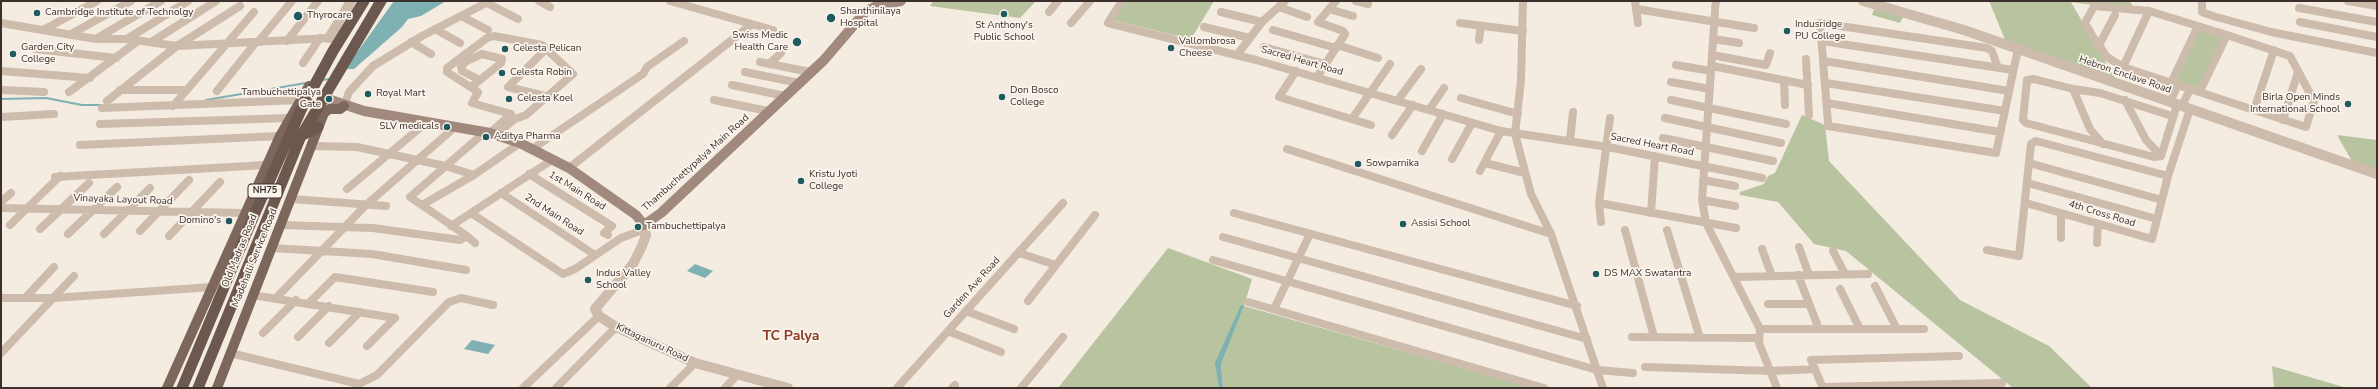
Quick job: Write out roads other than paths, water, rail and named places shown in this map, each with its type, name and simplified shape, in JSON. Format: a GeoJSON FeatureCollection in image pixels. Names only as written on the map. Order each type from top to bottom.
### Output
{"type":"FeatureCollection","features":[{"type":"Feature","properties":{"kind":"highway","name":"Old Madras Road"},"geometry":{"type":"LineString","coordinates":[[182,388],[302,108],[341,37],[364,1]]}},
{"type":"Feature","properties":{"kind":"highway","name":"Old Madras Road"},"geometry":{"type":"LineString","coordinates":[[198,388],[301,136],[322,98],[381,1]]}},
{"type":"Feature","properties":{"kind":"highway"},"geometry":{"type":"LineString","coordinates":[[301,136],[318,127]]}},
{"type":"Feature","properties":{"kind":"main road","name":"Thambuchettypalya Main Road"},"geometry":{"type":"LineString","coordinates":[[322,98],[344,106],[491,133],[520,143],[569,168],[636,215],[644,227],[661,213],[799,83],[866,11],[879,5],[901,1]]}},
{"type":"Feature","properties":{"kind":"main road"},"geometry":{"type":"LineString","coordinates":[[167,388],[244,213],[280,136],[300,100],[313,80],[322,71]]}},
{"type":"Feature","properties":{"kind":"main road","name":"Madehalli Service Road"},"geometry":{"type":"LineString","coordinates":[[217,388],[252,295],[292,199],[318,127],[326,111],[340,109],[344,106]]}},
{"type":"Feature","properties":{"kind":"street"},"geometry":{"type":"LineString","coordinates":[[45,29],[97,1]]}},
{"type":"Feature","properties":{"kind":"street"},"geometry":{"type":"LineString","coordinates":[[71,34],[130,1]]}},
{"type":"Feature","properties":{"kind":"street"},"geometry":{"type":"LineString","coordinates":[[96,39],[161,1]]}},
{"type":"Feature","properties":{"kind":"street"},"geometry":{"type":"LineString","coordinates":[[127,39],[188,1]]}},
{"type":"Feature","properties":{"kind":"street"},"geometry":{"type":"LineString","coordinates":[[153,41],[216,1]]}},
{"type":"Feature","properties":{"kind":"street"},"geometry":{"type":"LineString","coordinates":[[217,91],[292,1]]}},
{"type":"Feature","properties":{"kind":"street"},"geometry":{"type":"LineString","coordinates":[[288,41],[318,1]]}},
{"type":"Feature","properties":{"kind":"street"},"geometry":{"type":"LineString","coordinates":[[303,63],[325,38],[351,1]]}},
{"type":"Feature","properties":{"kind":"street"},"geometry":{"type":"LineString","coordinates":[[539,1],[550,7]]}},
{"type":"Feature","properties":{"kind":"street"},"geometry":{"type":"LineString","coordinates":[[670,1],[750,25],[773,30]]}},
{"type":"Feature","properties":{"kind":"street"},"geometry":{"type":"LineString","coordinates":[[1049,12],[1058,1]]}},
{"type":"Feature","properties":{"kind":"street"},"geometry":{"type":"LineString","coordinates":[[1071,23],[1090,1]]}},
{"type":"Feature","properties":{"kind":"street","name":"Sacred Heart Road"},"geometry":{"type":"LineString","coordinates":[[1122,1],[1108,20],[1108,24],[1237,55],[1296,71],[1501,131],[1608,147],[1703,166],[1708,127],[1715,7]]}},
{"type":"Feature","properties":{"kind":"street"},"geometry":{"type":"LineString","coordinates":[[1237,55],[1262,22],[1285,1]]}},
{"type":"Feature","properties":{"kind":"street"},"geometry":{"type":"LineString","coordinates":[[1317,77],[1345,32],[1318,22],[1336,1]]}},
{"type":"Feature","properties":{"kind":"street"},"geometry":{"type":"LineString","coordinates":[[1356,1],[1368,4]]}},
{"type":"Feature","properties":{"kind":"street"},"geometry":{"type":"LineString","coordinates":[[1523,1],[1518,114],[1515,134],[1531,194],[1551,234],[1577,306],[1603,388]]}},
{"type":"Feature","properties":{"kind":"street"},"geometry":{"type":"LineString","coordinates":[[1635,1],[1638,23]]}},
{"type":"Feature","properties":{"kind":"street","name":"Hebron Enclave Road"},"geometry":{"type":"LineString","coordinates":[[1864,1],[1964,30],[2377,174]]}},
{"type":"Feature","properties":{"kind":"street"},"geometry":{"type":"LineString","coordinates":[[2202,1],[2202,12],[2213,16],[2270,32],[2377,53]]}},
{"type":"Feature","properties":{"kind":"street"},"geometry":{"type":"LineString","coordinates":[[2348,1],[2377,6]]}},
{"type":"Feature","properties":{"kind":"street"},"geometry":{"type":"LineString","coordinates":[[344,106],[350,92],[366,72],[411,42],[488,2],[518,19]]}},
{"type":"Feature","properties":{"kind":"street"},"geometry":{"type":"LineString","coordinates":[[107,100],[177,46],[240,6]]}},
{"type":"Feature","properties":{"kind":"street"},"geometry":{"type":"LineString","coordinates":[[2094,6],[2149,11],[2198,26],[2290,56],[2314,101],[2306,127],[2123,66],[2107,57],[2100,49],[2085,23],[2094,6]]}},
{"type":"Feature","properties":{"kind":"street"},"geometry":{"type":"LineString","coordinates":[[1278,7],[1307,17]]}},
{"type":"Feature","properties":{"kind":"street"},"geometry":{"type":"LineString","coordinates":[[2299,8],[2377,22]]}},
{"type":"Feature","properties":{"kind":"street"},"geometry":{"type":"LineString","coordinates":[[1329,9],[1353,16]]}},
{"type":"Feature","properties":{"kind":"street"},"geometry":{"type":"LineString","coordinates":[[1636,9],[1754,28]]}},
{"type":"Feature","properties":{"kind":"street"},"geometry":{"type":"LineString","coordinates":[[2123,66],[2149,11]]}},
{"type":"Feature","properties":{"kind":"street"},"geometry":{"type":"LineString","coordinates":[[175,104],[254,12]]}},
{"type":"Feature","properties":{"kind":"street"},"geometry":{"type":"LineString","coordinates":[[1222,12],[1262,22]]}},
{"type":"Feature","properties":{"kind":"street"},"geometry":{"type":"LineString","coordinates":[[2100,49],[2099,46],[2115,15]]}},
{"type":"Feature","properties":{"kind":"street"},"geometry":{"type":"LineString","coordinates":[[461,16],[488,30]]}},
{"type":"Feature","properties":{"kind":"street"},"geometry":{"type":"LineString","coordinates":[[1998,68],[1990,49],[1822,22],[1819,24],[1826,83],[1828,125],[1995,154],[1997,152],[2018,49]]}},
{"type":"Feature","properties":{"kind":"street"},"geometry":{"type":"LineString","coordinates":[[2300,22],[2377,37]]}},
{"type":"Feature","properties":{"kind":"street"},"geometry":{"type":"LineString","coordinates":[[1,23],[45,29],[96,39],[153,41],[177,46],[341,37]]}},
{"type":"Feature","properties":{"kind":"street"},"geometry":{"type":"LineString","coordinates":[[1460,23],[1522,31]]}},
{"type":"Feature","properties":{"kind":"street"},"geometry":{"type":"LineString","coordinates":[[569,168],[750,25]]}},
{"type":"Feature","properties":{"kind":"street"},"geometry":{"type":"LineString","coordinates":[[1479,40],[1482,26]]}},
{"type":"Feature","properties":{"kind":"street"},"geometry":{"type":"LineString","coordinates":[[2028,183],[2157,219],[2168,176],[2180,106],[2175,84],[2198,26]]}},
{"type":"Feature","properties":{"kind":"street"},"geometry":{"type":"LineString","coordinates":[[1204,27],[1250,38]]}},
{"type":"Feature","properties":{"kind":"street"},"geometry":{"type":"LineString","coordinates":[[434,29],[460,43]]}},
{"type":"Feature","properties":{"kind":"street"},"geometry":{"type":"LineString","coordinates":[[1273,30],[1378,58]]}},
{"type":"Feature","properties":{"kind":"street"},"geometry":{"type":"LineString","coordinates":[[475,242],[410,197],[445,166],[491,133],[515,119],[526,115],[549,97],[573,74],[545,50],[542,45],[494,36],[487,38],[447,68],[447,72],[478,92],[472,103],[511,114],[526,115]]}},
{"type":"Feature","properties":{"kind":"street"},"geometry":{"type":"LineString","coordinates":[[2200,91],[2227,36]]}},
{"type":"Feature","properties":{"kind":"street"},"geometry":{"type":"LineString","coordinates":[[1714,38],[1739,43]]}},
{"type":"Feature","properties":{"kind":"street"},"geometry":{"type":"LineString","coordinates":[[69,92],[90,78],[138,41]]}},
{"type":"Feature","properties":{"kind":"street"},"geometry":{"type":"LineString","coordinates":[[532,149],[643,74],[647,68],[684,41]]}},
{"type":"Feature","properties":{"kind":"street"},"geometry":{"type":"LineString","coordinates":[[1822,41],[2013,70]]}},
{"type":"Feature","properties":{"kind":"street"},"geometry":{"type":"LineString","coordinates":[[411,42],[431,54]]}},
{"type":"Feature","properties":{"kind":"street"},"geometry":{"type":"LineString","coordinates":[[1264,47],[1325,64]]}},
{"type":"Feature","properties":{"kind":"street"},"geometry":{"type":"LineString","coordinates":[[35,49],[116,58]]}},
{"type":"Feature","properties":{"kind":"street"},"geometry":{"type":"LineString","coordinates":[[545,50],[508,85],[508,87],[549,97]]}},
{"type":"Feature","properties":{"kind":"street"},"geometry":{"type":"LineString","coordinates":[[2254,110],[2274,50]]}},
{"type":"Feature","properties":{"kind":"street"},"geometry":{"type":"LineString","coordinates":[[769,64],[782,53]]}},
{"type":"Feature","properties":{"kind":"street"},"geometry":{"type":"LineString","coordinates":[[1712,55],[1766,65],[1770,53]]}},
{"type":"Feature","properties":{"kind":"street"},"geometry":{"type":"LineString","coordinates":[[471,87],[480,80],[501,63],[502,59],[482,54],[469,59],[461,67],[462,71],[480,80]]}},
{"type":"Feature","properties":{"kind":"street"},"geometry":{"type":"LineString","coordinates":[[460,58],[469,59]]}},
{"type":"Feature","properties":{"kind":"street"},"geometry":{"type":"LineString","coordinates":[[1806,59],[1809,115]]}},
{"type":"Feature","properties":{"kind":"street"},"geometry":{"type":"LineString","coordinates":[[1824,61],[2009,91]]}},
{"type":"Feature","properties":{"kind":"street"},"geometry":{"type":"LineString","coordinates":[[760,62],[810,72]]}},
{"type":"Feature","properties":{"kind":"street"},"geometry":{"type":"LineString","coordinates":[[1352,119],[1390,64]]}},
{"type":"Feature","properties":{"kind":"street"},"geometry":{"type":"LineString","coordinates":[[1676,64],[1712,68],[1808,85]]}},
{"type":"Feature","properties":{"kind":"street"},"geometry":{"type":"LineString","coordinates":[[1398,100],[1421,70]]}},
{"type":"Feature","properties":{"kind":"street"},"geometry":{"type":"LineString","coordinates":[[1,71],[90,78]]}},
{"type":"Feature","properties":{"kind":"street"},"geometry":{"type":"LineString","coordinates":[[1296,71],[1279,97],[1371,125]]}},
{"type":"Feature","properties":{"kind":"street"},"geometry":{"type":"LineString","coordinates":[[745,72],[799,83]]}},
{"type":"Feature","properties":{"kind":"street"},"geometry":{"type":"LineString","coordinates":[[2283,120],[2298,72]]}},
{"type":"Feature","properties":{"kind":"street"},"geometry":{"type":"LineString","coordinates":[[2161,156],[2154,157],[2030,125],[2024,120],[2027,80],[2034,79],[2073,89],[2100,93],[2172,116]]}},
{"type":"Feature","properties":{"kind":"street"},"geometry":{"type":"LineString","coordinates":[[1784,81],[1785,105]]}},
{"type":"Feature","properties":{"kind":"street"},"geometry":{"type":"LineString","coordinates":[[1671,82],[1710,89]]}},
{"type":"Feature","properties":{"kind":"street"},"geometry":{"type":"LineString","coordinates":[[1826,83],[2005,111]]}},
{"type":"Feature","properties":{"kind":"street"},"geometry":{"type":"LineString","coordinates":[[732,85],[785,96]]}},
{"type":"Feature","properties":{"kind":"street"},"geometry":{"type":"LineString","coordinates":[[1429,110],[1444,88]]}},
{"type":"Feature","properties":{"kind":"street"},"geometry":{"type":"LineString","coordinates":[[2073,89],[2090,129],[2103,144]]}},
{"type":"Feature","properties":{"kind":"street"},"geometry":{"type":"LineString","coordinates":[[2161,156],[2172,116],[2190,89]]}},
{"type":"Feature","properties":{"kind":"street"},"geometry":{"type":"LineString","coordinates":[[1,90],[44,92]]}},
{"type":"Feature","properties":{"kind":"street"},"geometry":{"type":"LineString","coordinates":[[120,90],[186,90]]}},
{"type":"Feature","properties":{"kind":"street"},"geometry":{"type":"LineString","coordinates":[[1461,98],[1518,114]]}},
{"type":"Feature","properties":{"kind":"street"},"geometry":{"type":"LineString","coordinates":[[102,108],[300,100]]}},
{"type":"Feature","properties":{"kind":"street"},"geometry":{"type":"LineString","coordinates":[[714,100],[768,111]]}},
{"type":"Feature","properties":{"kind":"street"},"geometry":{"type":"LineString","coordinates":[[1671,100],[1786,124]]}},
{"type":"Feature","properties":{"kind":"street"},"geometry":{"type":"LineString","coordinates":[[2125,100],[2146,140],[2161,156]]}},
{"type":"Feature","properties":{"kind":"street"},"geometry":{"type":"LineString","coordinates":[[1827,103],[2000,132]]}},
{"type":"Feature","properties":{"kind":"street"},"geometry":{"type":"LineString","coordinates":[[1392,136],[1413,105]]}},
{"type":"Feature","properties":{"kind":"street"},"geometry":{"type":"LineString","coordinates":[[1570,141],[1573,112]]}},
{"type":"Feature","properties":{"kind":"street"},"geometry":{"type":"LineString","coordinates":[[1,117],[54,114]]}},
{"type":"Feature","properties":{"kind":"street"},"geometry":{"type":"LineString","coordinates":[[491,133],[511,114]]}},
{"type":"Feature","properties":{"kind":"street"},"geometry":{"type":"LineString","coordinates":[[1422,151],[1443,114]]}},
{"type":"Feature","properties":{"kind":"street"},"geometry":{"type":"LineString","coordinates":[[100,124],[289,118]]}},
{"type":"Feature","properties":{"kind":"street"},"geometry":{"type":"LineString","coordinates":[[1601,222],[1599,202],[1608,147],[1610,118]]}},
{"type":"Feature","properties":{"kind":"street"},"geometry":{"type":"LineString","coordinates":[[1665,118],[1781,143]]}},
{"type":"Feature","properties":{"kind":"street"},"geometry":{"type":"LineString","coordinates":[[346,189],[427,122]]}},
{"type":"Feature","properties":{"kind":"street"},"geometry":{"type":"LineString","coordinates":[[1452,159],[1472,123]]}},
{"type":"Feature","properties":{"kind":"street"},"geometry":{"type":"LineString","coordinates":[[277,297],[366,205],[455,126]]}},
{"type":"Feature","properties":{"kind":"street"},"geometry":{"type":"LineString","coordinates":[[1480,171],[1501,131]]}},
{"type":"Feature","properties":{"kind":"street"},"geometry":{"type":"LineString","coordinates":[[80,145],[280,136]]}},
{"type":"Feature","properties":{"kind":"street"},"geometry":{"type":"LineString","coordinates":[[1663,138],[1773,161]]}},
{"type":"Feature","properties":{"kind":"street"},"geometry":{"type":"LineString","coordinates":[[1988,250],[2019,256],[2026,203],[2031,144],[2036,141],[2168,176]]}},
{"type":"Feature","properties":{"kind":"street"},"geometry":{"type":"LineString","coordinates":[[422,205],[474,174],[520,143]]}},
{"type":"Feature","properties":{"kind":"street"},"geometry":{"type":"LineString","coordinates":[[311,146],[345,146],[388,153],[474,174]]}},
{"type":"Feature","properties":{"kind":"street"},"geometry":{"type":"LineString","coordinates":[[1287,149],[1551,234]]}},
{"type":"Feature","properties":{"kind":"street"},"geometry":{"type":"LineString","coordinates":[[1651,213],[1655,156]]}},
{"type":"Feature","properties":{"kind":"street"},"geometry":{"type":"LineString","coordinates":[[451,226],[552,160]]}},
{"type":"Feature","properties":{"kind":"street"},"geometry":{"type":"LineString","coordinates":[[2029,162],[2162,200]]}},
{"type":"Feature","properties":{"kind":"street"},"geometry":{"type":"LineString","coordinates":[[1485,163],[1525,173]]}},
{"type":"Feature","properties":{"kind":"street"},"geometry":{"type":"LineString","coordinates":[[10,225],[57,176],[266,165]]}},
{"type":"Feature","properties":{"kind":"street"},"geometry":{"type":"LineString","coordinates":[[1762,178],[1703,166],[1702,200],[1706,222],[1735,276],[1760,329],[1758,338],[1778,388]]}},
{"type":"Feature","properties":{"kind":"street","name":"1st Main Road"},"geometry":{"type":"LineString","coordinates":[[529,174],[612,226],[604,233],[608,235]]}},
{"type":"Feature","properties":{"kind":"street"},"geometry":{"type":"LineString","coordinates":[[140,231],[190,180]]}},
{"type":"Feature","properties":{"kind":"street"},"geometry":{"type":"LineString","coordinates":[[1703,180],[1735,186]]}},
{"type":"Feature","properties":{"kind":"street"},"geometry":{"type":"LineString","coordinates":[[170,236],[220,182]]}},
{"type":"Feature","properties":{"kind":"street"},"geometry":{"type":"LineString","coordinates":[[40,229],[89,183]]}},
{"type":"Feature","properties":{"kind":"street"},"geometry":{"type":"LineString","coordinates":[[68,234],[117,187]]}},
{"type":"Feature","properties":{"kind":"street"},"geometry":{"type":"LineString","coordinates":[[104,234],[150,188]]}},
{"type":"Feature","properties":{"kind":"street"},"geometry":{"type":"LineString","coordinates":[[1,202],[11,193]]}},
{"type":"Feature","properties":{"kind":"street","name":"2nd Main Road"},"geometry":{"type":"LineString","coordinates":[[501,193],[595,255]]}},
{"type":"Feature","properties":{"kind":"street"},"geometry":{"type":"LineString","coordinates":[[292,199],[386,206]]}},
{"type":"Feature","properties":{"kind":"street"},"geometry":{"type":"LineString","coordinates":[[1702,200],[1735,206]]}},
{"type":"Feature","properties":{"kind":"street"},"geometry":{"type":"LineString","coordinates":[[1599,202],[1736,228]]}},
{"type":"Feature","properties":{"kind":"street","name":"Garden Ave Road"},"geometry":{"type":"LineString","coordinates":[[897,388],[1063,203]]}},
{"type":"Feature","properties":{"kind":"street","name":"4th Cross Road"},"geometry":{"type":"LineString","coordinates":[[2026,203],[2144,238],[2152,238],[2157,219]]}},
{"type":"Feature","properties":{"kind":"street","name":"Vinayaka Layout Road"},"geometry":{"type":"LineString","coordinates":[[1,208],[244,213]]}},
{"type":"Feature","properties":{"kind":"street"},"geometry":{"type":"LineString","coordinates":[[470,213],[563,274],[575,269],[621,238],[644,227],[646,235],[633,264],[595,309],[598,316],[523,388]]}},
{"type":"Feature","properties":{"kind":"street"},"geometry":{"type":"LineString","coordinates":[[1234,213],[1577,306]]}},
{"type":"Feature","properties":{"kind":"street"},"geometry":{"type":"LineString","coordinates":[[2061,214],[2061,238]]}},
{"type":"Feature","properties":{"kind":"street"},"geometry":{"type":"LineString","coordinates":[[1028,301],[1095,215]]}},
{"type":"Feature","properties":{"kind":"street"},"geometry":{"type":"LineString","coordinates":[[2097,242],[2098,224]]}},
{"type":"Feature","properties":{"kind":"street"},"geometry":{"type":"LineString","coordinates":[[281,225],[373,228],[453,240],[467,236]]}},
{"type":"Feature","properties":{"kind":"street"},"geometry":{"type":"LineString","coordinates":[[1625,230],[1654,338]]}},
{"type":"Feature","properties":{"kind":"street"},"geometry":{"type":"LineString","coordinates":[[1667,230],[1700,338]]}},
{"type":"Feature","properties":{"kind":"street"},"geometry":{"type":"LineString","coordinates":[[1274,309],[1310,234]]}},
{"type":"Feature","properties":{"kind":"street"},"geometry":{"type":"LineString","coordinates":[[1223,237],[1587,339]]}},
{"type":"Feature","properties":{"kind":"street"},"geometry":{"type":"LineString","coordinates":[[272,248],[323,250],[387,256],[466,270]]}},
{"type":"Feature","properties":{"kind":"street"},"geometry":{"type":"LineString","coordinates":[[1799,248],[1809,275]]}},
{"type":"Feature","properties":{"kind":"street"},"geometry":{"type":"LineString","coordinates":[[1762,249],[1772,276]]}},
{"type":"Feature","properties":{"kind":"street"},"geometry":{"type":"LineString","coordinates":[[1833,251],[1845,274]]}},
{"type":"Feature","properties":{"kind":"street"},"geometry":{"type":"LineString","coordinates":[[1019,253],[1056,265]]}},
{"type":"Feature","properties":{"kind":"street"},"geometry":{"type":"LineString","coordinates":[[1213,260],[1597,370],[1633,373]]}},
{"type":"Feature","properties":{"kind":"street"},"geometry":{"type":"LineString","coordinates":[[26,297],[54,267]]}},
{"type":"Feature","properties":{"kind":"street"},"geometry":{"type":"LineString","coordinates":[[1735,276],[1868,274]]}},
{"type":"Feature","properties":{"kind":"street"},"geometry":{"type":"LineString","coordinates":[[1798,275],[1819,329]]}},
{"type":"Feature","properties":{"kind":"street"},"geometry":{"type":"LineString","coordinates":[[1,353],[74,276]]}},
{"type":"Feature","properties":{"kind":"street"},"geometry":{"type":"LineString","coordinates":[[309,303],[335,277],[433,292]]}},
{"type":"Feature","properties":{"kind":"street"},"geometry":{"type":"LineString","coordinates":[[1875,286],[1897,329]]}},
{"type":"Feature","properties":{"kind":"street"},"geometry":{"type":"LineString","coordinates":[[2,299],[26,297],[54,298],[212,287]]}},
{"type":"Feature","properties":{"kind":"street"},"geometry":{"type":"LineString","coordinates":[[1840,289],[1860,329]]}},
{"type":"Feature","properties":{"kind":"street"},"geometry":{"type":"LineString","coordinates":[[252,295],[296,300],[395,318],[367,346]]}},
{"type":"Feature","properties":{"kind":"street"},"geometry":{"type":"LineString","coordinates":[[230,353],[360,384],[377,375],[449,302],[461,298],[493,306]]}},
{"type":"Feature","properties":{"kind":"street"},"geometry":{"type":"LineString","coordinates":[[263,333],[296,300]]}},
{"type":"Feature","properties":{"kind":"street"},"geometry":{"type":"LineString","coordinates":[[1248,302],[1544,388]]}},
{"type":"Feature","properties":{"kind":"street"},"geometry":{"type":"LineString","coordinates":[[1768,304],[1809,304]]}},
{"type":"Feature","properties":{"kind":"street"},"geometry":{"type":"LineString","coordinates":[[298,337],[329,306]]}},
{"type":"Feature","properties":{"kind":"street"},"geometry":{"type":"LineString","coordinates":[[966,311],[1014,329]]}},
{"type":"Feature","properties":{"kind":"street"},"geometry":{"type":"LineString","coordinates":[[329,343],[360,312]]}},
{"type":"Feature","properties":{"kind":"street","name":"Kittaganuru Road"},"geometry":{"type":"LineString","coordinates":[[598,316],[616,327],[695,363],[788,388]]}},
{"type":"Feature","properties":{"kind":"street"},"geometry":{"type":"LineString","coordinates":[[556,388],[616,327]]}},
{"type":"Feature","properties":{"kind":"street"},"geometry":{"type":"LineString","coordinates":[[1760,329],[1924,329]]}},
{"type":"Feature","properties":{"kind":"street"},"geometry":{"type":"LineString","coordinates":[[948,331],[1002,352]]}},
{"type":"Feature","properties":{"kind":"street"},"geometry":{"type":"LineString","coordinates":[[1021,388],[1063,337]]}},
{"type":"Feature","properties":{"kind":"street"},"geometry":{"type":"LineString","coordinates":[[1632,337],[1758,338]]}},
{"type":"Feature","properties":{"kind":"street"},"geometry":{"type":"LineString","coordinates":[[1958,356],[1811,360],[1823,388],[2002,383]]}},
{"type":"Feature","properties":{"kind":"street"},"geometry":{"type":"LineString","coordinates":[[670,388],[695,363]]}},
{"type":"Feature","properties":{"kind":"street"},"geometry":{"type":"LineString","coordinates":[[1645,367],[1771,371],[1815,369]]}},
{"type":"Feature","properties":{"kind":"street"},"geometry":{"type":"LineString","coordinates":[[725,388],[737,375]]}},
{"type":"Feature","properties":{"kind":"water"},"geometry":{"type":"Polygon","coordinates":[[[394,1],[446,1],[421,16],[408,19],[402,27],[354,69],[345,69],[394,1]]]}},
{"type":"Feature","properties":{"kind":"water"},"geometry":{"type":"Polygon","coordinates":[[[695,264],[713,271],[705,278],[687,271],[695,264]]]}},
{"type":"Feature","properties":{"kind":"water"},"geometry":{"type":"Polygon","coordinates":[[[1241,305],[1244,305],[1221,364],[1223,388],[1219,388],[1215,363],[1241,305]]]}},
{"type":"Feature","properties":{"kind":"water"},"geometry":{"type":"Polygon","coordinates":[[[472,340],[495,345],[488,354],[464,349],[472,340]]]}},
{"type":"Feature","properties":{"kind":"waterway"},"geometry":{"type":"LineString","coordinates":[[321,80],[331,79]]}},
{"type":"Feature","properties":{"kind":"waterway"},"geometry":{"type":"LineString","coordinates":[[206,100],[306,83]]}},
{"type":"Feature","properties":{"kind":"waterway"},"geometry":{"type":"LineString","coordinates":[[1,99],[46,98],[82,105],[102,105]]}},
{"type":"Feature","properties":{"kind":"place","name":"Cambridge Institute of Technolgy"},"geometry":{"type":"Point","coordinates":[37,13]}},
{"type":"Feature","properties":{"kind":"place","name":"St Anthony's Public School"},"geometry":{"type":"Point","coordinates":[1004,14]}},
{"type":"Feature","properties":{"kind":"place","name":"Thyrocare"},"geometry":{"type":"Point","coordinates":[298,16]}},
{"type":"Feature","properties":{"kind":"place","name":"Shanthinilaya Hospital"},"geometry":{"type":"Point","coordinates":[831,18]}},
{"type":"Feature","properties":{"kind":"place","name":"Indusridge PU College"},"geometry":{"type":"Point","coordinates":[1787,31]}},
{"type":"Feature","properties":{"kind":"place","name":"Swiss Medic Health Care"},"geometry":{"type":"Point","coordinates":[797,42]}},
{"type":"Feature","properties":{"kind":"place","name":"Vallombrosa Cheese"},"geometry":{"type":"Point","coordinates":[1171,48]}},
{"type":"Feature","properties":{"kind":"place","name":"Celesta Pelican"},"geometry":{"type":"Point","coordinates":[505,49]}},
{"type":"Feature","properties":{"kind":"place","name":"Garden City College"},"geometry":{"type":"Point","coordinates":[13,54]}},
{"type":"Feature","properties":{"kind":"place","name":"Celesta Robin"},"geometry":{"type":"Point","coordinates":[502,73]}},
{"type":"Feature","properties":{"kind":"place","name":"Royal Mart"},"geometry":{"type":"Point","coordinates":[368,94]}},
{"type":"Feature","properties":{"kind":"place","name":"Don Bosco College"},"geometry":{"type":"Point","coordinates":[1002,97]}},
{"type":"Feature","properties":{"kind":"place","name":"Tambuchettipalya Gate"},"geometry":{"type":"Point","coordinates":[329,99]}},
{"type":"Feature","properties":{"kind":"place","name":"Celesta Koel"},"geometry":{"type":"Point","coordinates":[509,99]}},
{"type":"Feature","properties":{"kind":"place","name":"Birla Open Minds International School"},"geometry":{"type":"Point","coordinates":[2348,104]}},
{"type":"Feature","properties":{"kind":"place","name":"SLV medicals"},"geometry":{"type":"Point","coordinates":[447,127]}},
{"type":"Feature","properties":{"kind":"place","name":"Aditya Pharma"},"geometry":{"type":"Point","coordinates":[486,137]}},
{"type":"Feature","properties":{"kind":"place","name":"Sowparnika"},"geometry":{"type":"Point","coordinates":[1358,164]}},
{"type":"Feature","properties":{"kind":"place","name":"Kristu Jyoti College"},"geometry":{"type":"Point","coordinates":[801,181]}},
{"type":"Feature","properties":{"kind":"place","name":"Domino's"},"geometry":{"type":"Point","coordinates":[229,221]}},
{"type":"Feature","properties":{"kind":"place","name":"Assisi School"},"geometry":{"type":"Point","coordinates":[1403,224]}},
{"type":"Feature","properties":{"kind":"place","name":"Tambuchettipalya"},"geometry":{"type":"Point","coordinates":[638,227]}},
{"type":"Feature","properties":{"kind":"place","name":"DS MAX Swatantra"},"geometry":{"type":"Point","coordinates":[1596,274]}},
{"type":"Feature","properties":{"kind":"place","name":"Indus Valley School"},"geometry":{"type":"Point","coordinates":[588,280]}},
{"type":"Feature","properties":{"kind":"district","name":"TC Palya"},"geometry":{"type":"Point","coordinates":[791,337]}}]}
